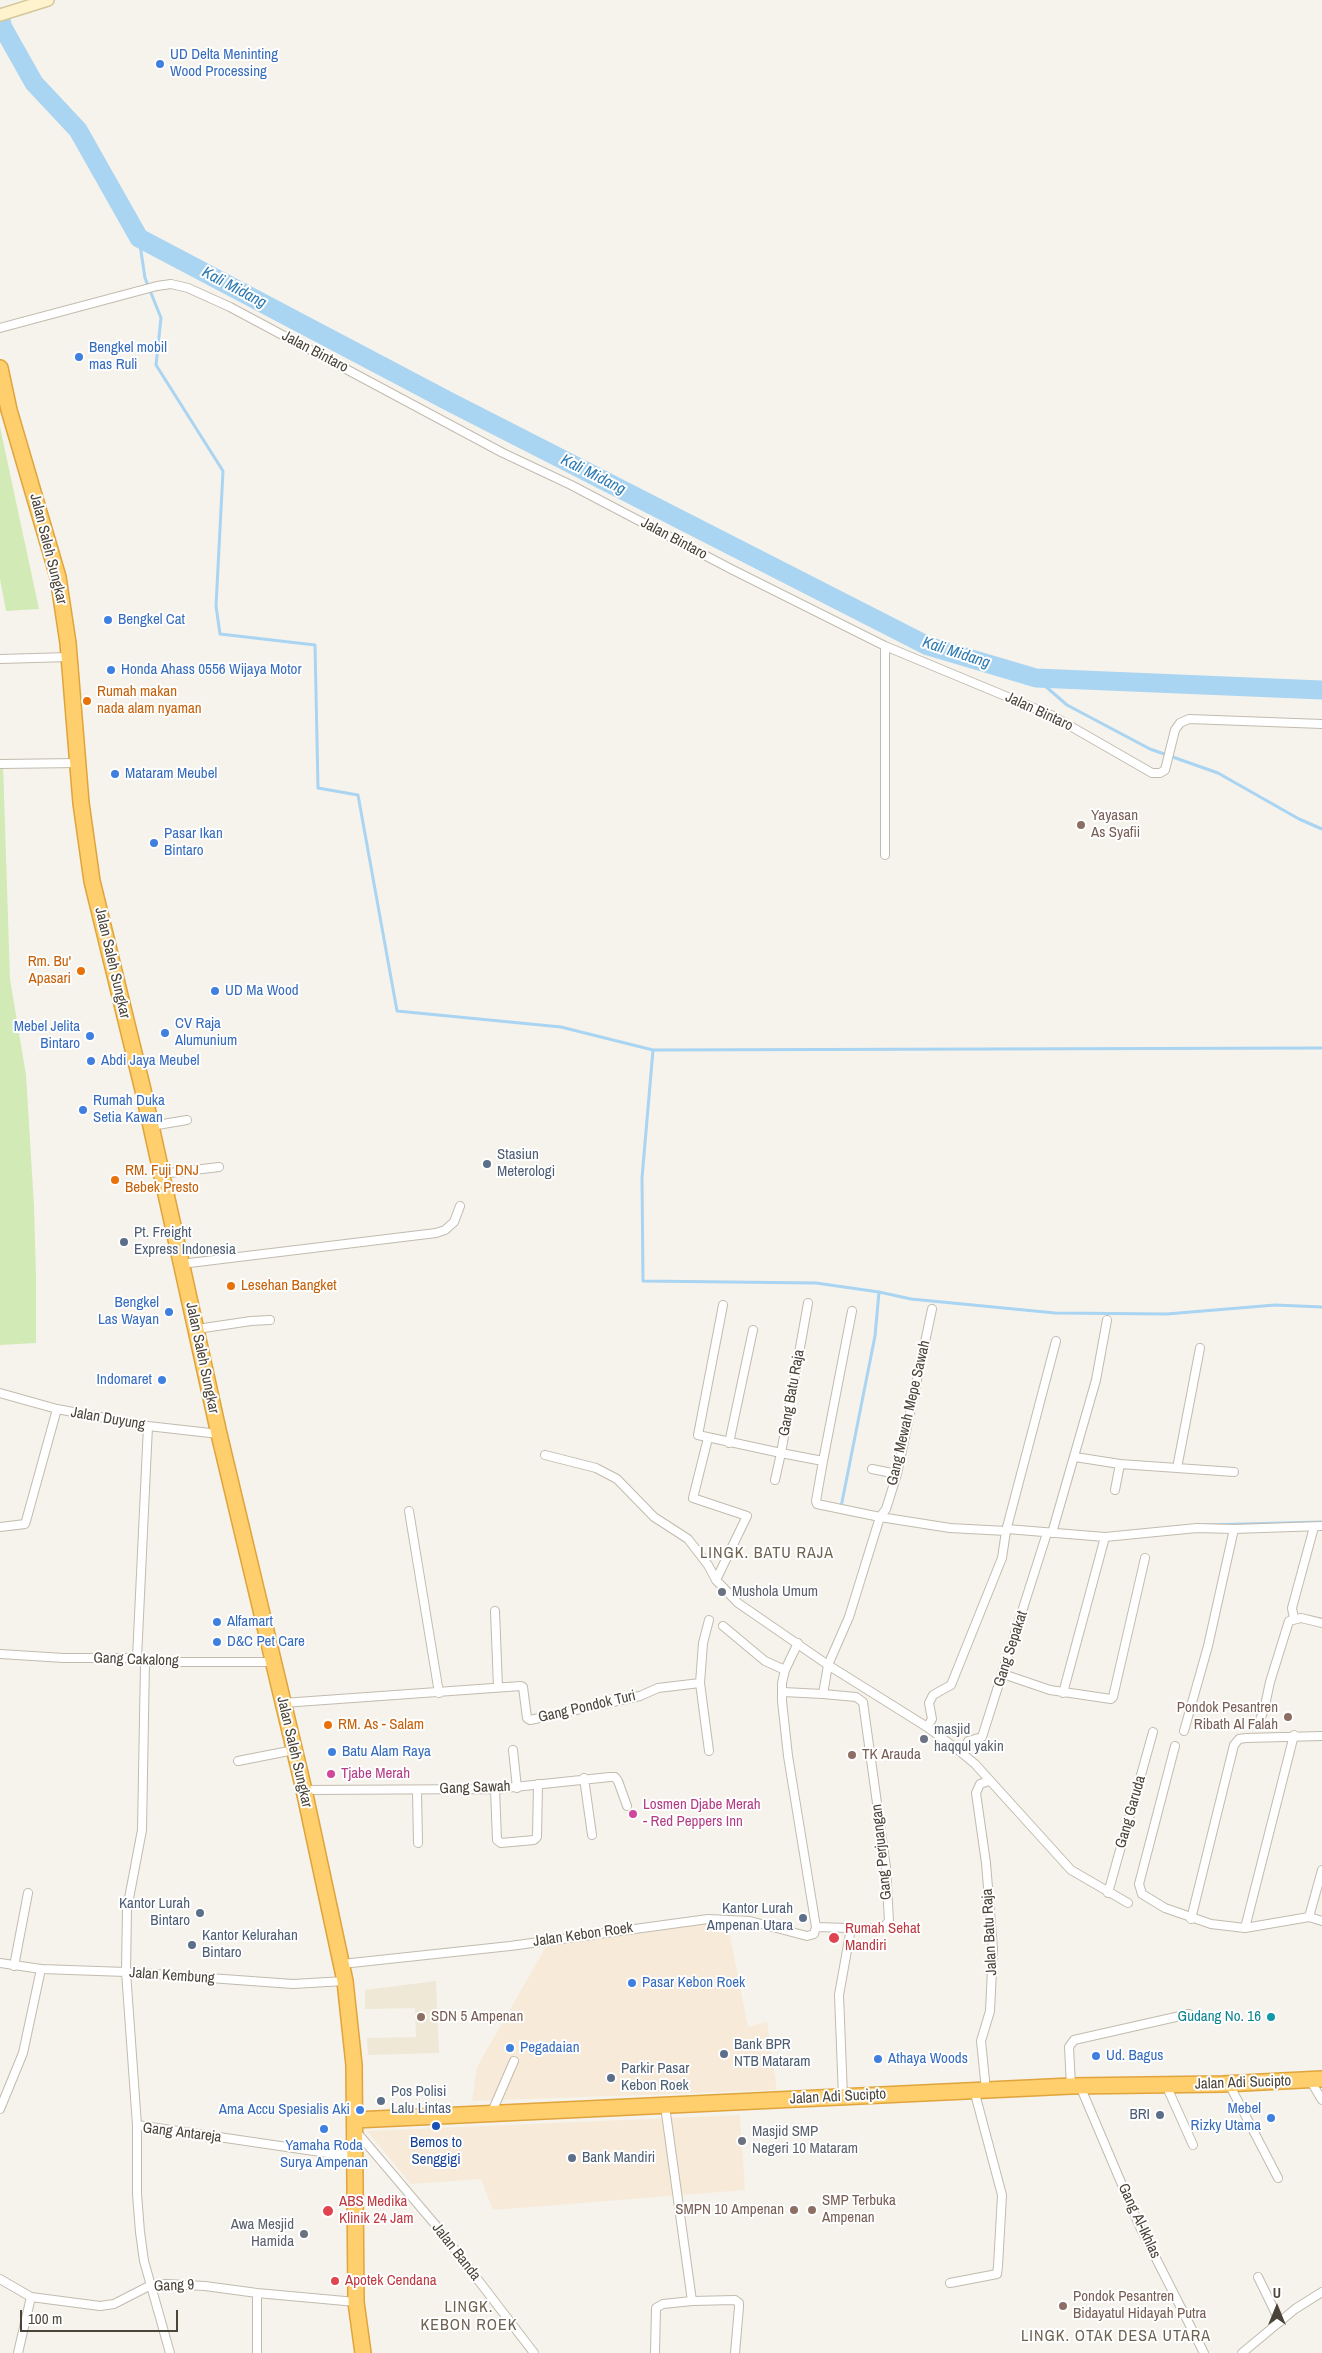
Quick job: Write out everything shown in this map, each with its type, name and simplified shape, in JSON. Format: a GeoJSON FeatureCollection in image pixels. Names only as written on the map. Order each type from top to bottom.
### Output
{"type":"FeatureCollection","features":[{"type":"Feature","properties":{"kind":"highway","name":"Jalan Saleh Sungkar"},"geometry":{"type":"LineString","coordinates":[[0,368],[9,410],[58,577],[69,657],[81,802],[92,882],[151,1126],[219,1434],[304,1790],[342,1964],[354,2064],[356,2302],[363,2353]]}},
{"type":"Feature","properties":{"kind":"highway","name":"Jalan Adi Sucipto"},"geometry":{"type":"LineString","coordinates":[[355,2125],[491,2114],[980,2090],[1075,2086],[1229,2084],[1316,2079]]}},
{"type":"Feature","properties":{"kind":"street"},"geometry":{"type":"LineString","coordinates":[[0,15],[48,0]]}},
{"type":"Feature","properties":{"kind":"street","name":"Jalan Bintaro"},"geometry":{"type":"LineString","coordinates":[[0,328],[157,286],[171,284],[188,288],[230,306],[502,453],[571,485],[885,646],[1052,715],[1152,773],[1162,772],[1168,762],[1178,724],[1195,718],[1322,724]]}},
{"type":"Feature","properties":{"kind":"street"},"geometry":{"type":"LineString","coordinates":[[885,646],[886,855]]}},
{"type":"Feature","properties":{"kind":"street"},"geometry":{"type":"LineString","coordinates":[[0,660],[69,657]]}},
{"type":"Feature","properties":{"kind":"street"},"geometry":{"type":"LineString","coordinates":[[0,764],[78,763]]}},
{"type":"Feature","properties":{"kind":"street"},"geometry":{"type":"LineString","coordinates":[[151,1126],[187,1120]]}},
{"type":"Feature","properties":{"kind":"street"},"geometry":{"type":"LineString","coordinates":[[161,1174],[219,1167]]}},
{"type":"Feature","properties":{"kind":"street"},"geometry":{"type":"LineString","coordinates":[[181,1264],[436,1233],[445,1230],[454,1222],[460,1206]]}},
{"type":"Feature","properties":{"kind":"street","name":"Gang Batu Raja"},"geometry":{"type":"LineString","coordinates":[[808,1302],[781,1453],[823,1461]]}},
{"type":"Feature","properties":{"kind":"street"},"geometry":{"type":"LineString","coordinates":[[723,1305],[697,1431],[701,1437],[781,1453],[775,1480]]}},
{"type":"Feature","properties":{"kind":"street","name":"Gang Mewah Mepe Sawah"},"geometry":{"type":"LineString","coordinates":[[823,1694],[828,1665],[849,1617],[897,1474],[932,1309]]}},
{"type":"Feature","properties":{"kind":"street"},"geometry":{"type":"LineString","coordinates":[[852,1311],[823,1461],[817,1504],[883,1514],[950,1528],[1105,1537],[1197,1528],[1234,1529],[1318,1526],[1292,1608],[1294,1619]]}},
{"type":"Feature","properties":{"kind":"street"},"geometry":{"type":"LineString","coordinates":[[197,1330],[251,1321],[270,1320]]}},
{"type":"Feature","properties":{"kind":"street","name":"Gang Sepakat"},"geometry":{"type":"LineString","coordinates":[[962,1754],[968,1741],[982,1737],[1075,1457],[1096,1380],[1107,1320]]}},
{"type":"Feature","properties":{"kind":"street"},"geometry":{"type":"LineString","coordinates":[[729,1443],[753,1330]]}},
{"type":"Feature","properties":{"kind":"street"},"geometry":{"type":"LineString","coordinates":[[926,1727],[932,1718],[929,1703],[933,1695],[951,1685],[1002,1558],[1006,1530],[1056,1341]]}},
{"type":"Feature","properties":{"kind":"street"},"geometry":{"type":"LineString","coordinates":[[1177,1468],[1200,1348]]}},
{"type":"Feature","properties":{"kind":"street","name":"Jalan Duyung"},"geometry":{"type":"LineString","coordinates":[[0,1393],[57,1409],[148,1426],[219,1434]]}},
{"type":"Feature","properties":{"kind":"street"},"geometry":{"type":"LineString","coordinates":[[0,1527],[25,1524],[57,1409]]}},
{"type":"Feature","properties":{"kind":"street"},"geometry":{"type":"LineString","coordinates":[[137,2125],[126,1972],[127,1909],[142,1830],[139,1585],[143,1567],[148,1426]]}},
{"type":"Feature","properties":{"kind":"street"},"geometry":{"type":"LineString","coordinates":[[708,1438],[693,1498],[747,1516],[716,1580]]}},
{"type":"Feature","properties":{"kind":"street"},"geometry":{"type":"LineString","coordinates":[[545,1455],[596,1468],[617,1479],[654,1517],[688,1539],[708,1565],[716,1580],[738,1603],[828,1665],[926,1727],[962,1754],[1071,1870],[1128,1903]]}},
{"type":"Feature","properties":{"kind":"street"},"geometry":{"type":"LineString","coordinates":[[1075,1457],[1120,1464],[1234,1472]]}},
{"type":"Feature","properties":{"kind":"street"},"geometry":{"type":"LineString","coordinates":[[1115,1490],[1120,1464]]}},
{"type":"Feature","properties":{"kind":"street"},"geometry":{"type":"LineString","coordinates":[[872,1469],[897,1474]]}},
{"type":"Feature","properties":{"kind":"street"},"geometry":{"type":"LineString","coordinates":[[409,1511],[439,1693]]}},
{"type":"Feature","properties":{"kind":"street"},"geometry":{"type":"LineString","coordinates":[[1184,1730],[1208,1646],[1234,1529]]}},
{"type":"Feature","properties":{"kind":"street"},"geometry":{"type":"LineString","coordinates":[[1063,1693],[1105,1537]]}},
{"type":"Feature","properties":{"kind":"street"},"geometry":{"type":"LineString","coordinates":[[1003,1674],[1063,1693],[1107,1699],[1113,1697],[1145,1558]]}},
{"type":"Feature","properties":{"kind":"street"},"geometry":{"type":"LineString","coordinates":[[495,1611],[498,1686]]}},
{"type":"Feature","properties":{"kind":"street"},"geometry":{"type":"LineString","coordinates":[[1258,1724],[1264,1710],[1270,1682],[1287,1625],[1294,1619],[1301,1618],[1322,1623]]}},
{"type":"Feature","properties":{"kind":"street"},"geometry":{"type":"LineString","coordinates":[[709,1620],[703,1643],[700,1683],[709,1751]]}},
{"type":"Feature","properties":{"kind":"street"},"geometry":{"type":"LineString","coordinates":[[723,1626],[765,1661],[786,1670]]}},
{"type":"Feature","properties":{"kind":"street"},"geometry":{"type":"LineString","coordinates":[[798,1643],[786,1670],[782,1692],[792,1785],[816,1927]]}},
{"type":"Feature","properties":{"kind":"street","name":"Gang Cakalong"},"geometry":{"type":"LineString","coordinates":[[0,1654],[64,1658],[272,1662]]}},
{"type":"Feature","properties":{"kind":"street","name":"Gang Pondok Turi"},"geometry":{"type":"LineString","coordinates":[[283,1703],[439,1693],[498,1686],[523,1687],[527,1718],[530,1720],[640,1696],[658,1688],[700,1683]]}},
{"type":"Feature","properties":{"kind":"street","name":"Gang Perjuangan"},"geometry":{"type":"LineString","coordinates":[[782,1692],[861,1698],[863,1702],[886,1868],[889,1921],[887,1926],[882,1929],[816,1927]]}},
{"type":"Feature","properties":{"kind":"street","name":"Gang Garuda"},"geometry":{"type":"LineString","coordinates":[[1108,1893],[1153,1732]]}},
{"type":"Feature","properties":{"kind":"street"},"geometry":{"type":"LineString","coordinates":[[1246,1928],[1294,1735]]}},
{"type":"Feature","properties":{"kind":"street"},"geometry":{"type":"LineString","coordinates":[[1191,1919],[1234,1745],[1239,1739],[1246,1738],[1294,1735],[1322,1736]]}},
{"type":"Feature","properties":{"kind":"street"},"geometry":{"type":"LineString","coordinates":[[1175,1746],[1139,1890],[1152,1901],[1191,1919],[1211,1924],[1246,1928],[1309,1917],[1322,1921]]}},
{"type":"Feature","properties":{"kind":"street"},"geometry":{"type":"LineString","coordinates":[[238,1761],[294,1750]]}},
{"type":"Feature","properties":{"kind":"street"},"geometry":{"type":"LineString","coordinates":[[513,1750],[517,1788]]}},
{"type":"Feature","properties":{"kind":"street","name":"Gang Sawah"},"geometry":{"type":"LineString","coordinates":[[304,1790],[495,1789],[517,1788],[584,1778],[615,1777],[627,1806]]}},
{"type":"Feature","properties":{"kind":"street"},"geometry":{"type":"LineString","coordinates":[[584,1778],[592,1834]]}},
{"type":"Feature","properties":{"kind":"street","name":"Jalan Batu Raja"},"geometry":{"type":"LineString","coordinates":[[950,2283],[998,2274],[1002,2195],[980,2090],[981,2041],[990,2011],[993,1949],[986,1863],[976,1793],[980,1784],[989,1781]]}},
{"type":"Feature","properties":{"kind":"street"},"geometry":{"type":"LineString","coordinates":[[495,1789],[497,1840],[501,1842],[534,1840],[537,1837],[538,1784]]}},
{"type":"Feature","properties":{"kind":"street"},"geometry":{"type":"LineString","coordinates":[[416,1790],[418,1843]]}},
{"type":"Feature","properties":{"kind":"street"},"geometry":{"type":"LineString","coordinates":[[1309,1917],[1322,1870]]}},
{"type":"Feature","properties":{"kind":"street"},"geometry":{"type":"LineString","coordinates":[[14,1966],[28,1893]]}},
{"type":"Feature","properties":{"kind":"street","name":"Jalan Kebon Roek"},"geometry":{"type":"LineString","coordinates":[[342,1964],[510,1946],[708,1919],[750,1921],[807,1936],[814,1934],[816,1927]]}},
{"type":"Feature","properties":{"kind":"street"},"geometry":{"type":"LineString","coordinates":[[843,2097],[839,1995],[851,1928]]}},
{"type":"Feature","properties":{"kind":"street","name":"Jalan Kembung"},"geometry":{"type":"LineString","coordinates":[[0,1963],[41,1969],[126,1972],[293,1984],[345,1981]]}},
{"type":"Feature","properties":{"kind":"street"},"geometry":{"type":"LineString","coordinates":[[0,2109],[23,2053],[41,1969]]}},
{"type":"Feature","properties":{"kind":"street"},"geometry":{"type":"LineString","coordinates":[[1075,2086],[1069,2047],[1074,2040],[1189,2014]]}},
{"type":"Feature","properties":{"kind":"street"},"geometry":{"type":"LineString","coordinates":[[491,2114],[514,2061]]}},
{"type":"Feature","properties":{"kind":"street"},"geometry":{"type":"LineString","coordinates":[[1316,2079],[1322,2100]]}},
{"type":"Feature","properties":{"kind":"street"},"geometry":{"type":"LineString","coordinates":[[1229,2084],[1278,2178]]}},
{"type":"Feature","properties":{"kind":"street"},"geometry":{"type":"LineString","coordinates":[[1166,2085],[1193,2145]]}},
{"type":"Feature","properties":{"kind":"street","name":"Gang Al-Ikhlas"},"geometry":{"type":"LineString","coordinates":[[1075,2086],[1140,2227],[1204,2353]]}},
{"type":"Feature","properties":{"kind":"street"},"geometry":{"type":"LineString","coordinates":[[665,2106],[692,2301]]}},
{"type":"Feature","properties":{"kind":"street","name":"Gang Antareja"},"geometry":{"type":"LineString","coordinates":[[170,2353],[144,2261],[137,2194],[137,2125],[355,2157]]}},
{"type":"Feature","properties":{"kind":"street","name":"Jalan Banda"},"geometry":{"type":"LineString","coordinates":[[355,2125],[534,2353]]}},
{"type":"Feature","properties":{"kind":"street"},"geometry":{"type":"LineString","coordinates":[[1258,2277],[1280,2322]]}},
{"type":"Feature","properties":{"kind":"street","name":"Gang 9"},"geometry":{"type":"LineString","coordinates":[[0,2279],[31,2297],[107,2306],[151,2285],[205,2286],[356,2302]]}},
{"type":"Feature","properties":{"kind":"street"},"geometry":{"type":"LineString","coordinates":[[1242,2353],[1280,2322],[1322,2292]]}},
{"type":"Feature","properties":{"kind":"street"},"geometry":{"type":"LineString","coordinates":[[257,2293],[257,2353]]}},
{"type":"Feature","properties":{"kind":"street"},"geometry":{"type":"LineString","coordinates":[[18,2353],[31,2297]]}},
{"type":"Feature","properties":{"kind":"street"},"geometry":{"type":"LineString","coordinates":[[655,2353],[656,2308],[663,2304],[692,2301],[738,2301],[735,2353]]}},
{"type":"Feature","properties":{"kind":"shaded area","name":"Pasar Kebon Roek"},"geometry":{"type":"Polygon","coordinates":[[[727,1921],[748,2027],[767,2022],[777,2090],[472,2101],[477,2067],[547,1945],[727,1921]]]}},
{"type":"Feature","properties":{"kind":"shaded area"},"geometry":{"type":"Polygon","coordinates":[[[436,1981],[439,2053],[368,2055],[367,2038],[416,2037],[415,2008],[365,2009],[365,1990],[436,1981]]]}},
{"type":"Feature","properties":{"kind":"shaded area"},"geometry":{"type":"Polygon","coordinates":[[[740,2115],[745,2190],[493,2210],[481,2179],[411,2184],[367,2131],[740,2115]]]}},
{"type":"Feature","properties":{"kind":"green space"},"geometry":{"type":"Polygon","coordinates":[[[0,427],[39,609],[6,611],[0,579],[0,427]]]}},
{"type":"Feature","properties":{"kind":"green space"},"geometry":{"type":"Polygon","coordinates":[[[0,764],[3,764],[10,979],[26,1075],[34,1206],[36,1343],[0,1345],[0,764]]]}},
{"type":"Feature","properties":{"kind":"waterway","name":"Kali Midang"},"geometry":{"type":"LineString","coordinates":[[0,17],[3,28],[34,83],[78,130],[139,238],[450,402],[928,646],[1036,678],[1322,690]]}},
{"type":"Feature","properties":{"kind":"waterway"},"geometry":{"type":"LineString","coordinates":[[139,238],[145,278],[161,318],[156,365],[223,471],[216,606],[220,634],[315,645],[318,788],[358,795],[397,1011],[561,1027],[653,1050],[1322,1048]]}},
{"type":"Feature","properties":{"kind":"waterway"},"geometry":{"type":"LineString","coordinates":[[1036,678],[1067,705],[1150,749],[1218,773],[1299,819],[1322,829]]}},
{"type":"Feature","properties":{"kind":"waterway"},"geometry":{"type":"LineString","coordinates":[[653,1050],[642,1178],[643,1281],[816,1283],[879,1292],[875,1336],[841,1507]]}},
{"type":"Feature","properties":{"kind":"waterway"},"geometry":{"type":"LineString","coordinates":[[879,1292],[911,1299],[1055,1313],[1167,1314],[1275,1305],[1322,1307]]}},
{"type":"Feature","properties":{"kind":"waterway"},"geometry":{"type":"LineString","coordinates":[[1205,1525],[1322,1522]]}},
{"type":"Feature","properties":{"kind":"place","name":"UD Delta Meninting Wood Processing"},"geometry":{"type":"Point","coordinates":[160,64]}},
{"type":"Feature","properties":{"kind":"place","name":"Bengkel mobil mas Ruli"},"geometry":{"type":"Point","coordinates":[79,357]}},
{"type":"Feature","properties":{"kind":"place","name":"Bengkel Cat"},"geometry":{"type":"Point","coordinates":[108,620]}},
{"type":"Feature","properties":{"kind":"place","name":"Honda Ahass 0556 Wijaya Motor"},"geometry":{"type":"Point","coordinates":[111,670]}},
{"type":"Feature","properties":{"kind":"place","name":"Rumah makan nada alam nyaman"},"geometry":{"type":"Point","coordinates":[87,701]}},
{"type":"Feature","properties":{"kind":"place","name":"Mataram Meubel"},"geometry":{"type":"Point","coordinates":[115,774]}},
{"type":"Feature","properties":{"kind":"place","name":"Yayasan As Syafii"},"geometry":{"type":"Point","coordinates":[1081,825]}},
{"type":"Feature","properties":{"kind":"place","name":"Pasar Ikan Bintaro"},"geometry":{"type":"Point","coordinates":[154,843]}},
{"type":"Feature","properties":{"kind":"place","name":"Rm. Bu' Apasari"},"geometry":{"type":"Point","coordinates":[81,971]}},
{"type":"Feature","properties":{"kind":"place","name":"UD Ma Wood"},"geometry":{"type":"Point","coordinates":[215,991]}},
{"type":"Feature","properties":{"kind":"place","name":"CV Raja Alumunium"},"geometry":{"type":"Point","coordinates":[165,1033]}},
{"type":"Feature","properties":{"kind":"place","name":"Mebel Jelita Bintaro"},"geometry":{"type":"Point","coordinates":[90,1036]}},
{"type":"Feature","properties":{"kind":"place","name":"Abdi Jaya Meubel"},"geometry":{"type":"Point","coordinates":[91,1061]}},
{"type":"Feature","properties":{"kind":"place","name":"Rumah Duka Setia Kawan"},"geometry":{"type":"Point","coordinates":[83,1110]}},
{"type":"Feature","properties":{"kind":"place","name":"Stasiun Meterologi"},"geometry":{"type":"Point","coordinates":[487,1164]}},
{"type":"Feature","properties":{"kind":"place","name":"RM. Fuji DNJ Bebek Presto"},"geometry":{"type":"Point","coordinates":[115,1180]}},
{"type":"Feature","properties":{"kind":"place","name":"Pt. Freight Express Indonesia"},"geometry":{"type":"Point","coordinates":[124,1242]}},
{"type":"Feature","properties":{"kind":"place","name":"Lesehan Bangket"},"geometry":{"type":"Point","coordinates":[231,1286]}},
{"type":"Feature","properties":{"kind":"place","name":"Bengkel Las Wayan"},"geometry":{"type":"Point","coordinates":[169,1312]}},
{"type":"Feature","properties":{"kind":"place","name":"Indomaret"},"geometry":{"type":"Point","coordinates":[162,1380]}},
{"type":"Feature","properties":{"kind":"place","name":"Mushola Umum"},"geometry":{"type":"Point","coordinates":[722,1592]}},
{"type":"Feature","properties":{"kind":"place","name":"Alfamart"},"geometry":{"type":"Point","coordinates":[217,1622]}},
{"type":"Feature","properties":{"kind":"place","name":"D&C Pet Care"},"geometry":{"type":"Point","coordinates":[217,1642]}},
{"type":"Feature","properties":{"kind":"place","name":"Pondok Pesantren Ribath Al Falah"},"geometry":{"type":"Point","coordinates":[1288,1717]}},
{"type":"Feature","properties":{"kind":"place","name":"RM. As - Salam"},"geometry":{"type":"Point","coordinates":[328,1725]}},
{"type":"Feature","properties":{"kind":"place","name":"masjid haqqul yakin"},"geometry":{"type":"Point","coordinates":[924,1739]}},
{"type":"Feature","properties":{"kind":"place","name":"Batu Alam Raya"},"geometry":{"type":"Point","coordinates":[332,1752]}},
{"type":"Feature","properties":{"kind":"place","name":"TK Arauda"},"geometry":{"type":"Point","coordinates":[852,1755]}},
{"type":"Feature","properties":{"kind":"place","name":"Tjabe Merah"},"geometry":{"type":"Point","coordinates":[331,1774]}},
{"type":"Feature","properties":{"kind":"place","name":"Losmen Djabe Merah - Red Peppers Inn"},"geometry":{"type":"Point","coordinates":[633,1814]}},
{"type":"Feature","properties":{"kind":"place","name":"Kantor Lurah Bintaro"},"geometry":{"type":"Point","coordinates":[200,1913]}},
{"type":"Feature","properties":{"kind":"place","name":"Kantor Lurah Ampenan Utara"},"geometry":{"type":"Point","coordinates":[803,1918]}},
{"type":"Feature","properties":{"kind":"place","name":"Rumah Sehat Mandiri"},"geometry":{"type":"Point","coordinates":[834,1938]}},
{"type":"Feature","properties":{"kind":"place","name":"Kantor Kelurahan Bintaro"},"geometry":{"type":"Point","coordinates":[192,1945]}},
{"type":"Feature","properties":{"kind":"place","name":"Pasar Kebon Roek"},"geometry":{"type":"Point","coordinates":[632,1983]}},
{"type":"Feature","properties":{"kind":"place","name":"SDN 5 Ampenan"},"geometry":{"type":"Point","coordinates":[421,2017]}},
{"type":"Feature","properties":{"kind":"place","name":"Gudang No. 16"},"geometry":{"type":"Point","coordinates":[1271,2017]}},
{"type":"Feature","properties":{"kind":"place","name":"Pegadaian"},"geometry":{"type":"Point","coordinates":[510,2048]}},
{"type":"Feature","properties":{"kind":"place","name":"Bank BPR NTB Mataram"},"geometry":{"type":"Point","coordinates":[724,2054]}},
{"type":"Feature","properties":{"kind":"place","name":"Ud. Bagus"},"geometry":{"type":"Point","coordinates":[1096,2056]}},
{"type":"Feature","properties":{"kind":"place","name":"Athaya Woods"},"geometry":{"type":"Point","coordinates":[878,2059]}},
{"type":"Feature","properties":{"kind":"place","name":"Parkir Pasar Kebon Roek"},"geometry":{"type":"Point","coordinates":[611,2078]}},
{"type":"Feature","properties":{"kind":"place","name":"Pos Polisi Lalu Lintas"},"geometry":{"type":"Point","coordinates":[381,2101]}},
{"type":"Feature","properties":{"kind":"place","name":"Ama Accu Spesialis Aki"},"geometry":{"type":"Point","coordinates":[360,2110]}},
{"type":"Feature","properties":{"kind":"place","name":"BRI"},"geometry":{"type":"Point","coordinates":[1160,2115]}},
{"type":"Feature","properties":{"kind":"place","name":"Mebel Rizky Utama"},"geometry":{"type":"Point","coordinates":[1271,2118]}},
{"type":"Feature","properties":{"kind":"place","name":"Bemos to Senggigi"},"geometry":{"type":"Point","coordinates":[436,2126]}},
{"type":"Feature","properties":{"kind":"place","name":"Yamaha Roda Surya Ampenan"},"geometry":{"type":"Point","coordinates":[324,2129]}},
{"type":"Feature","properties":{"kind":"place","name":"Masjid SMP Negeri 10 Mataram"},"geometry":{"type":"Point","coordinates":[742,2141]}},
{"type":"Feature","properties":{"kind":"place","name":"Bank Mandiri"},"geometry":{"type":"Point","coordinates":[572,2158]}},
{"type":"Feature","properties":{"kind":"place","name":"SMPN 10 Ampenan"},"geometry":{"type":"Point","coordinates":[794,2210]}},
{"type":"Feature","properties":{"kind":"place","name":"SMP Terbuka Ampenan"},"geometry":{"type":"Point","coordinates":[812,2210]}},
{"type":"Feature","properties":{"kind":"place","name":"ABS Medika Klinik 24 Jam"},"geometry":{"type":"Point","coordinates":[328,2211]}},
{"type":"Feature","properties":{"kind":"place","name":"Awa Mesjid Hamida"},"geometry":{"type":"Point","coordinates":[304,2234]}},
{"type":"Feature","properties":{"kind":"place","name":"Apotek Cendana"},"geometry":{"type":"Point","coordinates":[335,2281]}},
{"type":"Feature","properties":{"kind":"place","name":"Pondok Pesantren Bidayatul Hidayah Putra"},"geometry":{"type":"Point","coordinates":[1063,2306]}},
{"type":"Feature","properties":{"kind":"district","name":"LINGK. BATU RAJA"},"geometry":{"type":"Point","coordinates":[767,1554]}},
{"type":"Feature","properties":{"kind":"district","name":"LINGK. KEBON ROEK"},"geometry":{"type":"Point","coordinates":[469,2317]}},
{"type":"Feature","properties":{"kind":"district","name":"LINGK. OTAK DESA UTARA"},"geometry":{"type":"Point","coordinates":[1116,2337]}}]}
